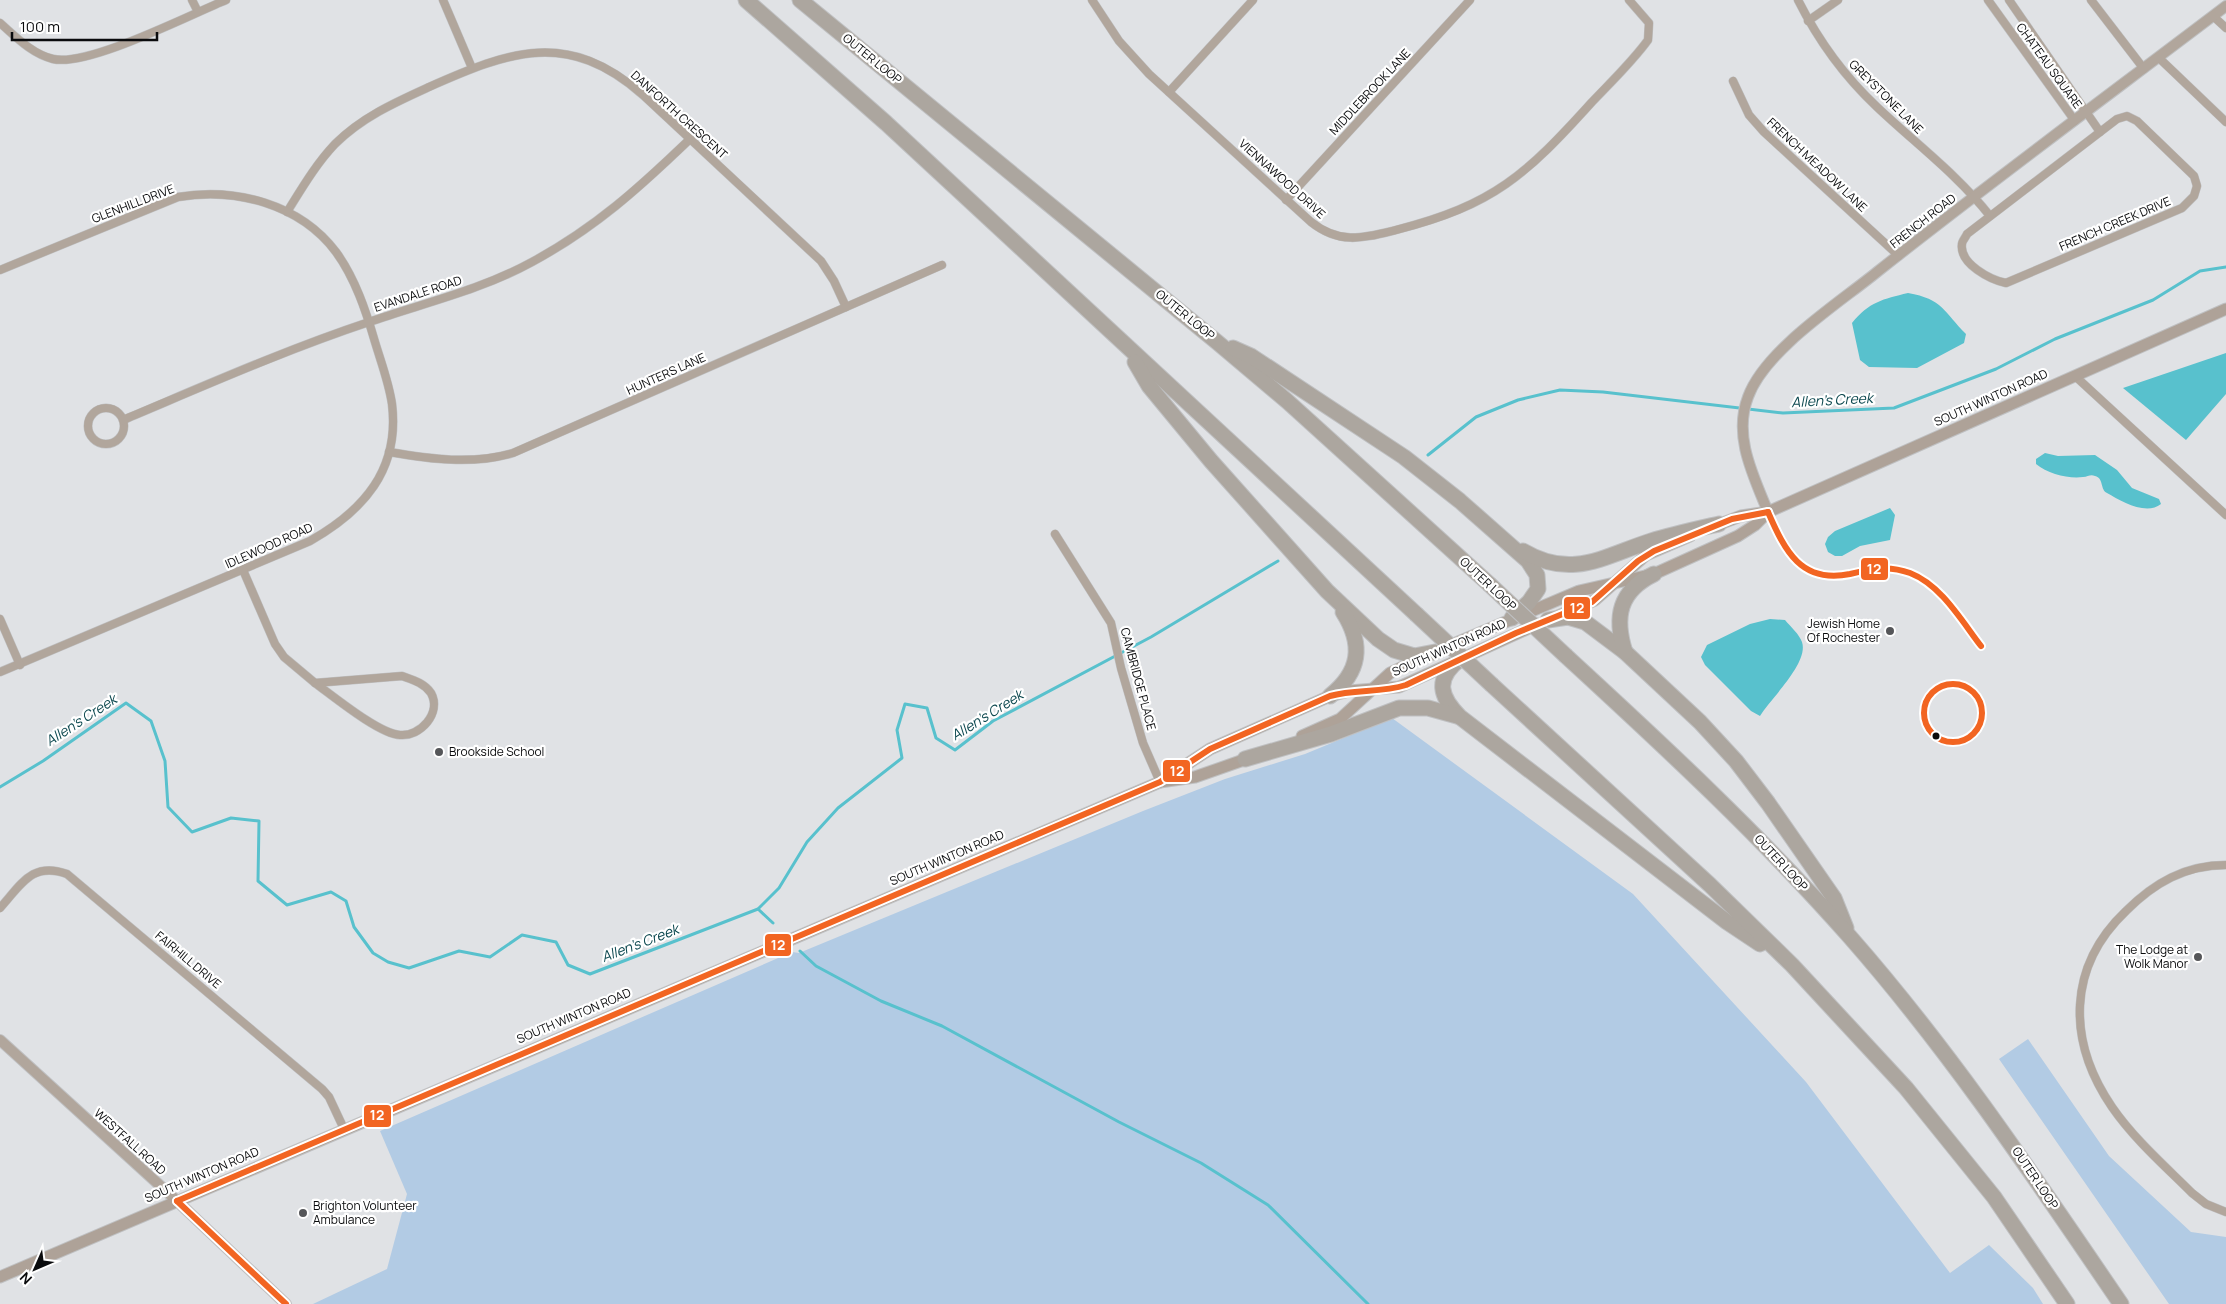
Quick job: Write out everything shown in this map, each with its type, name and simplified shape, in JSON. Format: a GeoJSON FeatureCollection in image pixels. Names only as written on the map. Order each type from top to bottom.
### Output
{"type":"FeatureCollection","features":[{"type":"Feature","properties":{"kind":"highway"},"geometry":{"type":"LineString","coordinates":[[746,0],[886,123],[1126,347],[1710,885],[1792,966],[1906,1088],[1994,1197],[2067,1304]]}},
{"type":"Feature","properties":{"kind":"highway","name":"OUTER LOOP"},"geometry":{"type":"LineString","coordinates":[[800,0],[1218,342],[1287,401],[1489,584],[1670,752],[1766,846],[1851,938],[1936,1040],[2006,1135],[2120,1304]]}},
{"type":"Feature","properties":{"kind":"highway"},"geometry":{"type":"LineString","coordinates":[[1218,342],[1250,356],[1382,442],[1436,482],[1531,565],[1538,582],[1535,596],[1512,618]]}},
{"type":"Feature","properties":{"kind":"highway"},"geometry":{"type":"LineString","coordinates":[[1126,347],[1149,386],[1206,456],[1327,591],[1388,647],[1410,656],[1435,652]]}},
{"type":"Feature","properties":{"kind":"highway"},"geometry":{"type":"LineString","coordinates":[[1501,538],[1538,560],[1559,565],[1576,566],[1601,560],[1658,539],[1719,524]]}},
{"type":"Feature","properties":{"kind":"highway"},"geometry":{"type":"LineString","coordinates":[[1625,652],[1618,628],[1622,607],[1634,589],[1654,574]]}},
{"type":"Feature","properties":{"kind":"highway"},"geometry":{"type":"LineString","coordinates":[[1327,591],[1348,621],[1356,646],[1355,659],[1350,674],[1330,696]]}},
{"type":"Feature","properties":{"kind":"highway"},"geometry":{"type":"LineString","coordinates":[[1548,620],[1568,617],[1581,619],[1625,652],[1700,722],[1752,782],[1834,898],[1851,938]]}},
{"type":"Feature","properties":{"kind":"highway"},"geometry":{"type":"LineString","coordinates":[[1460,660],[1446,673],[1442,687],[1446,702],[1460,717],[1727,922],[1792,966]]}},
{"type":"Feature","properties":{"kind":"highway"},"geometry":{"type":"LineString","coordinates":[[1246,759],[1331,734],[1399,708],[1428,708],[1460,717]]}},
{"type":"Feature","properties":{"kind":"main road","name":"SOUTH WINTON ROAD"},"geometry":{"type":"LineString","coordinates":[[0,1277],[1160,782],[1190,761],[1222,744],[1330,696],[1346,691],[1399,687],[1592,602],[1648,554],[1719,524],[1750,514],[1768,512],[2226,309]]}},
{"type":"Feature","properties":{"kind":"main road","name":"SOUTH WINTON ROAD"},"geometry":{"type":"LineString","coordinates":[[1160,782],[1195,777],[1246,759],[1331,724],[1347,713],[1371,689],[1396,669],[1579,591],[1654,574],[1738,536],[1755,525],[1768,512]]}},
{"type":"Feature","properties":{"kind":"street"},"geometry":{"type":"LineString","coordinates":[[192,0],[198,12]]}},
{"type":"Feature","properties":{"kind":"street"},"geometry":{"type":"LineString","coordinates":[[0,22],[40,54],[52,59],[71,61],[94,56],[226,0]]}},
{"type":"Feature","properties":{"kind":"street"},"geometry":{"type":"LineString","coordinates":[[443,0],[472,68]]}},
{"type":"Feature","properties":{"kind":"street","name":"VIENNAWOOD DRIVE"},"geometry":{"type":"LineString","coordinates":[[1092,0],[1124,46],[1169,92],[1286,200],[1324,232],[1337,237],[1350,238],[1368,236],[1429,222],[1466,208],[1511,182],[1553,145],[1641,50],[1648,40],[1650,32],[1647,18],[1629,0]]}},
{"type":"Feature","properties":{"kind":"street"},"geometry":{"type":"LineString","coordinates":[[1169,92],[1254,0]]}},
{"type":"Feature","properties":{"kind":"street","name":"MIDDLEBROOK LANE"},"geometry":{"type":"LineString","coordinates":[[1286,200],[1470,0]]}},
{"type":"Feature","properties":{"kind":"street","name":"GREYSTONE LANE"},"geometry":{"type":"LineString","coordinates":[[1798,0],[1808,21],[1841,70],[1875,106],[1975,196]]}},
{"type":"Feature","properties":{"kind":"street"},"geometry":{"type":"LineString","coordinates":[[1808,21],[1838,0]]}},
{"type":"Feature","properties":{"kind":"street","name":"CHATEAU SQUARE"},"geometry":{"type":"LineString","coordinates":[[1988,0],[2075,121]]}},
{"type":"Feature","properties":{"kind":"street"},"geometry":{"type":"LineString","coordinates":[[2009,0],[2100,132]]}},
{"type":"Feature","properties":{"kind":"street"},"geometry":{"type":"LineString","coordinates":[[2091,0],[2144,69]]}},
{"type":"Feature","properties":{"kind":"street","name":"FRENCH ROAD"},"geometry":{"type":"LineString","coordinates":[[1768,512],[1746,456],[1742,428],[1744,406],[1756,379],[1769,362],[1802,333],[1975,196],[2226,6]]}},
{"type":"Feature","properties":{"kind":"street"},"geometry":{"type":"LineString","coordinates":[[2213,16],[2226,28]]}},
{"type":"Feature","properties":{"kind":"street","name":"DANFORTH CRESCENT"},"geometry":{"type":"LineString","coordinates":[[287,212],[320,161],[352,129],[395,103],[472,68],[519,54],[544,52],[570,55],[594,62],[630,84],[821,261],[834,280],[846,307]]}},
{"type":"Feature","properties":{"kind":"street"},"geometry":{"type":"LineString","coordinates":[[2158,58],[2226,122]]}},
{"type":"Feature","properties":{"kind":"street","name":"FRENCH MEADOW LANE"},"geometry":{"type":"LineString","coordinates":[[1733,81],[1749,115],[1764,132],[1899,256]]}},
{"type":"Feature","properties":{"kind":"street","name":"FRENCH CREEK DRIVE"},"geometry":{"type":"LineString","coordinates":[[2127,116],[2137,121],[2194,176],[2197,186],[2194,196],[2182,208],[2006,283],[1976,268],[1963,254],[1962,244],[1967,234],[1990,216],[2117,119],[2127,116]]}},
{"type":"Feature","properties":{"kind":"street","name":"EVANDALE ROAD"},"geometry":{"type":"LineString","coordinates":[[123,420],[281,353],[475,288],[533,262],[601,219],[632,195],[690,139]]}},
{"type":"Feature","properties":{"kind":"street","name":"GLENHILL DRIVE"},"geometry":{"type":"LineString","coordinates":[[0,270],[178,197],[196,194],[236,196],[287,212],[314,229],[336,252],[348,271],[369,322]]}},
{"type":"Feature","properties":{"kind":"street"},"geometry":{"type":"LineString","coordinates":[[1975,196],[1990,216]]}},
{"type":"Feature","properties":{"kind":"street","name":"HUNTERS LANE"},"geometry":{"type":"LineString","coordinates":[[389,452],[451,460],[488,459],[513,453],[942,265]]}},
{"type":"Feature","properties":{"kind":"street","name":"IDLEWOOD ROAD"},"geometry":{"type":"LineString","coordinates":[[0,672],[310,541],[347,518],[373,489],[389,452],[393,422],[391,398],[369,322]]}},
{"type":"Feature","properties":{"kind":"street"},"geometry":{"type":"LineString","coordinates":[[2075,376],[2226,515]]}},
{"type":"Feature","properties":{"kind":"street"},"geometry":{"type":"LineString","coordinates":[[109,408],[120,415],[123,420],[123,431],[116,441],[111,443],[106,444],[95,440],[88,431],[89,419],[98,410],[109,408]]}},
{"type":"Feature","properties":{"kind":"street","name":"CAMBRIDGE PLACE"},"geometry":{"type":"LineString","coordinates":[[1055,534],[1111,623],[1121,668],[1143,743],[1160,782]]}},
{"type":"Feature","properties":{"kind":"street"},"geometry":{"type":"LineString","coordinates":[[242,570],[275,644],[284,657],[315,682],[385,731],[401,736],[416,733],[429,721],[433,709],[432,694],[420,682],[402,676],[315,682]]}},
{"type":"Feature","properties":{"kind":"street"},"geometry":{"type":"LineString","coordinates":[[0,619],[20,665]]}},
{"type":"Feature","properties":{"kind":"street"},"geometry":{"type":"LineString","coordinates":[[2226,865],[2190,869],[2163,881],[2143,894],[2115,921],[2100,940],[2086,967],[2079,1010],[2088,1058],[2102,1091],[2112,1108],[2192,1193],[2206,1204],[2226,1212]]}},
{"type":"Feature","properties":{"kind":"street","name":"FAIRHILL DRIVE"},"geometry":{"type":"LineString","coordinates":[[0,908],[34,873],[46,869],[68,874],[322,1090],[329,1097],[344,1129]]}},
{"type":"Feature","properties":{"kind":"street","name":"WESTFALL ROAD"},"geometry":{"type":"LineString","coordinates":[[0,1040],[177,1201],[286,1304]]}},
{"type":"Feature","properties":{"kind":"shaded area"},"geometry":{"type":"Polygon","coordinates":[[[1392,718],[1633,894],[1806,1082],[1950,1273],[1989,1245],[2033,1288],[2043,1304],[313,1304],[387,1269],[407,1194],[380,1131],[792,952],[799,953],[1225,779],[1305,754],[1392,718]]]}},
{"type":"Feature","properties":{"kind":"shaded area"},"geometry":{"type":"Polygon","coordinates":[[[2028,1039],[2109,1156],[2191,1232],[2226,1237],[2226,1304],[2169,1304],[1999,1059],[2028,1039]]]}},
{"type":"Feature","properties":{"kind":"water"},"geometry":{"type":"Polygon","coordinates":[[[1908,293],[1929,299],[1942,307],[1966,334],[1964,343],[1917,368],[1869,367],[1860,360],[1852,323],[1864,310],[1877,302],[1908,293]]]}},
{"type":"Feature","properties":{"kind":"water"},"geometry":{"type":"Polygon","coordinates":[[[2226,353],[2226,394],[2186,440],[2123,388],[2226,353]]]}},
{"type":"Feature","properties":{"kind":"water"},"geometry":{"type":"Polygon","coordinates":[[[2045,453],[2058,456],[2095,455],[2117,470],[2132,488],[2159,499],[2161,504],[2148,508],[2134,506],[2119,500],[2105,491],[2098,477],[2092,475],[2071,477],[2046,471],[2036,464],[2036,459],[2045,453]]]}},
{"type":"Feature","properties":{"kind":"water"},"geometry":{"type":"Polygon","coordinates":[[[1890,508],[1895,515],[1890,540],[1860,546],[1842,556],[1835,556],[1828,552],[1825,544],[1828,537],[1835,531],[1890,508]]]}},
{"type":"Feature","properties":{"kind":"water"},"geometry":{"type":"Polygon","coordinates":[[[1770,619],[1785,620],[1801,639],[1803,650],[1795,670],[1760,716],[1751,711],[1705,665],[1701,657],[1707,645],[1750,624],[1770,619]]]}},
{"type":"Feature","properties":{"kind":"waterway","name":"Allen's Creek"},"geometry":{"type":"LineString","coordinates":[[1428,455],[1476,417],[1518,400],[1560,390],[1603,392],[1783,413],[1894,408],[1996,369],[2055,339],[2153,300],[2200,271],[2226,267]]}},
{"type":"Feature","properties":{"kind":"waterway","name":"Allen's Creek"},"geometry":{"type":"LineString","coordinates":[[0,787],[43,761],[126,703],[151,721],[165,761],[168,807],[192,832],[231,818],[259,821],[258,881],[287,905],[331,892],[346,901],[354,927],[373,953],[388,962],[409,968],[459,951],[490,957],[522,935],[556,942],[568,965],[590,974],[758,909],[779,888],[807,842],[838,808],[902,758],[897,730],[905,704],[927,708],[936,738],[955,750],[993,721],[1151,637],[1278,561]]}},
{"type":"Feature","properties":{"kind":"waterway"},"geometry":{"type":"LineString","coordinates":[[758,909],[773,923]]}},
{"type":"Feature","properties":{"kind":"waterway"},"geometry":{"type":"LineString","coordinates":[[800,951],[816,966],[881,1001],[942,1026],[1119,1122],[1201,1163],[1268,1205],[1368,1304]]}},
{"type":"Feature","properties":{"kind":"transit line","name":"12"},"geometry":{"type":"LineString","coordinates":[[1768,512],[1788,551],[1807,569],[1819,574],[1833,576],[1880,569],[1894,569],[1910,573],[1931,586],[1950,604],[1981,646]]}},
{"type":"Feature","properties":{"kind":"transit line","name":"12"},"geometry":{"type":"LineString","coordinates":[[177,1201],[1160,782],[1210,749],[1330,696],[1406,685],[1516,633],[1592,602],[1638,561],[1654,551],[1732,519],[1768,512]]}},
{"type":"Feature","properties":{"kind":"transit line","name":"12"},"geometry":{"type":"LineString","coordinates":[[1953,684],[1964,686],[1977,697],[1982,713],[1980,724],[1969,737],[1953,742],[1942,740],[1929,729],[1924,713],[1926,702],[1937,689],[1953,684]]}},
{"type":"Feature","properties":{"kind":"transit line","name":"12"},"geometry":{"type":"LineString","coordinates":[[177,1201],[286,1304]]}},
{"type":"Feature","properties":{"kind":"place","name":"Jewish Home Of Rochester"},"geometry":{"type":"Point","coordinates":[1890,631]}},
{"type":"Feature","properties":{"kind":"place","name":"Brookside School"},"geometry":{"type":"Point","coordinates":[439,752]}},
{"type":"Feature","properties":{"kind":"place","name":"The Lodge at Wolk Manor"},"geometry":{"type":"Point","coordinates":[2198,957]}},
{"type":"Feature","properties":{"kind":"place","name":"Brighton Volunteer Ambulance"},"geometry":{"type":"Point","coordinates":[303,1213]}}]}
